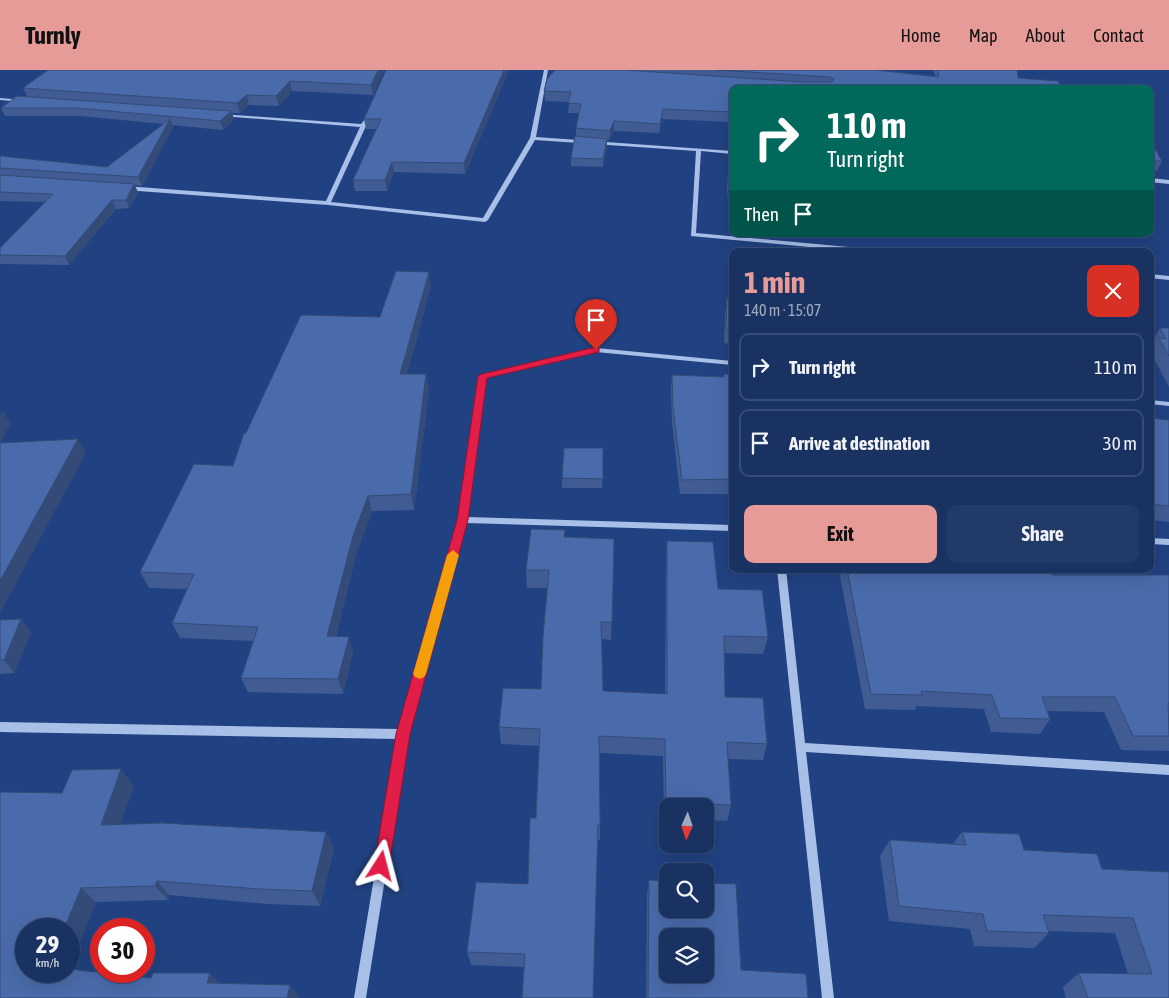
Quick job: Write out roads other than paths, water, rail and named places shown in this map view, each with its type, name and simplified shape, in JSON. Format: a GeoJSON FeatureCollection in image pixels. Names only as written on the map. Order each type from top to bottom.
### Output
{"type":"FeatureCollection","features":[{"type":"Feature","properties":{"kind":"street"},"geometry":{"type":"LineString","coordinates":[[119,188],[328,203],[485,220],[533,138],[546,71],[556,72]]}},
{"type":"Feature","properties":{"kind":"street"},"geometry":{"type":"LineString","coordinates":[[0,99],[29,101]]}},
{"type":"Feature","properties":{"kind":"street"},"geometry":{"type":"LineString","coordinates":[[216,115],[363,126]]}},
{"type":"Feature","properties":{"kind":"street"},"geometry":{"type":"LineString","coordinates":[[328,203],[366,118]]}},
{"type":"Feature","properties":{"kind":"street"},"geometry":{"type":"LineString","coordinates":[[533,138],[729,152]]}},
{"type":"Feature","properties":{"kind":"street"},"geometry":{"type":"LineString","coordinates":[[699,149],[693,236],[835,248]]}},
{"type":"Feature","properties":{"kind":"street"},"geometry":{"type":"LineString","coordinates":[[1154,180],[1169,182]]}},
{"type":"Feature","properties":{"kind":"street"},"geometry":{"type":"LineString","coordinates":[[1154,276],[1169,278]]}},
{"type":"Feature","properties":{"kind":"street"},"geometry":{"type":"LineString","coordinates":[[360,998],[403,734],[462,520],[482,376],[596,350],[729,363]]}},
{"type":"Feature","properties":{"kind":"street"},"geometry":{"type":"LineString","coordinates":[[1154,402],[1169,404]]}},
{"type":"Feature","properties":{"kind":"street"},"geometry":{"type":"LineString","coordinates":[[462,520],[729,528]]}},
{"type":"Feature","properties":{"kind":"street"},"geometry":{"type":"LineString","coordinates":[[1154,541],[1169,542]]}},
{"type":"Feature","properties":{"kind":"street"},"geometry":{"type":"LineString","coordinates":[[781,573],[828,998]]}},
{"type":"Feature","properties":{"kind":"street"},"geometry":{"type":"LineString","coordinates":[[0,727],[403,734]]}},
{"type":"Feature","properties":{"kind":"street"},"geometry":{"type":"LineString","coordinates":[[801,747],[1169,770]]}}]}
